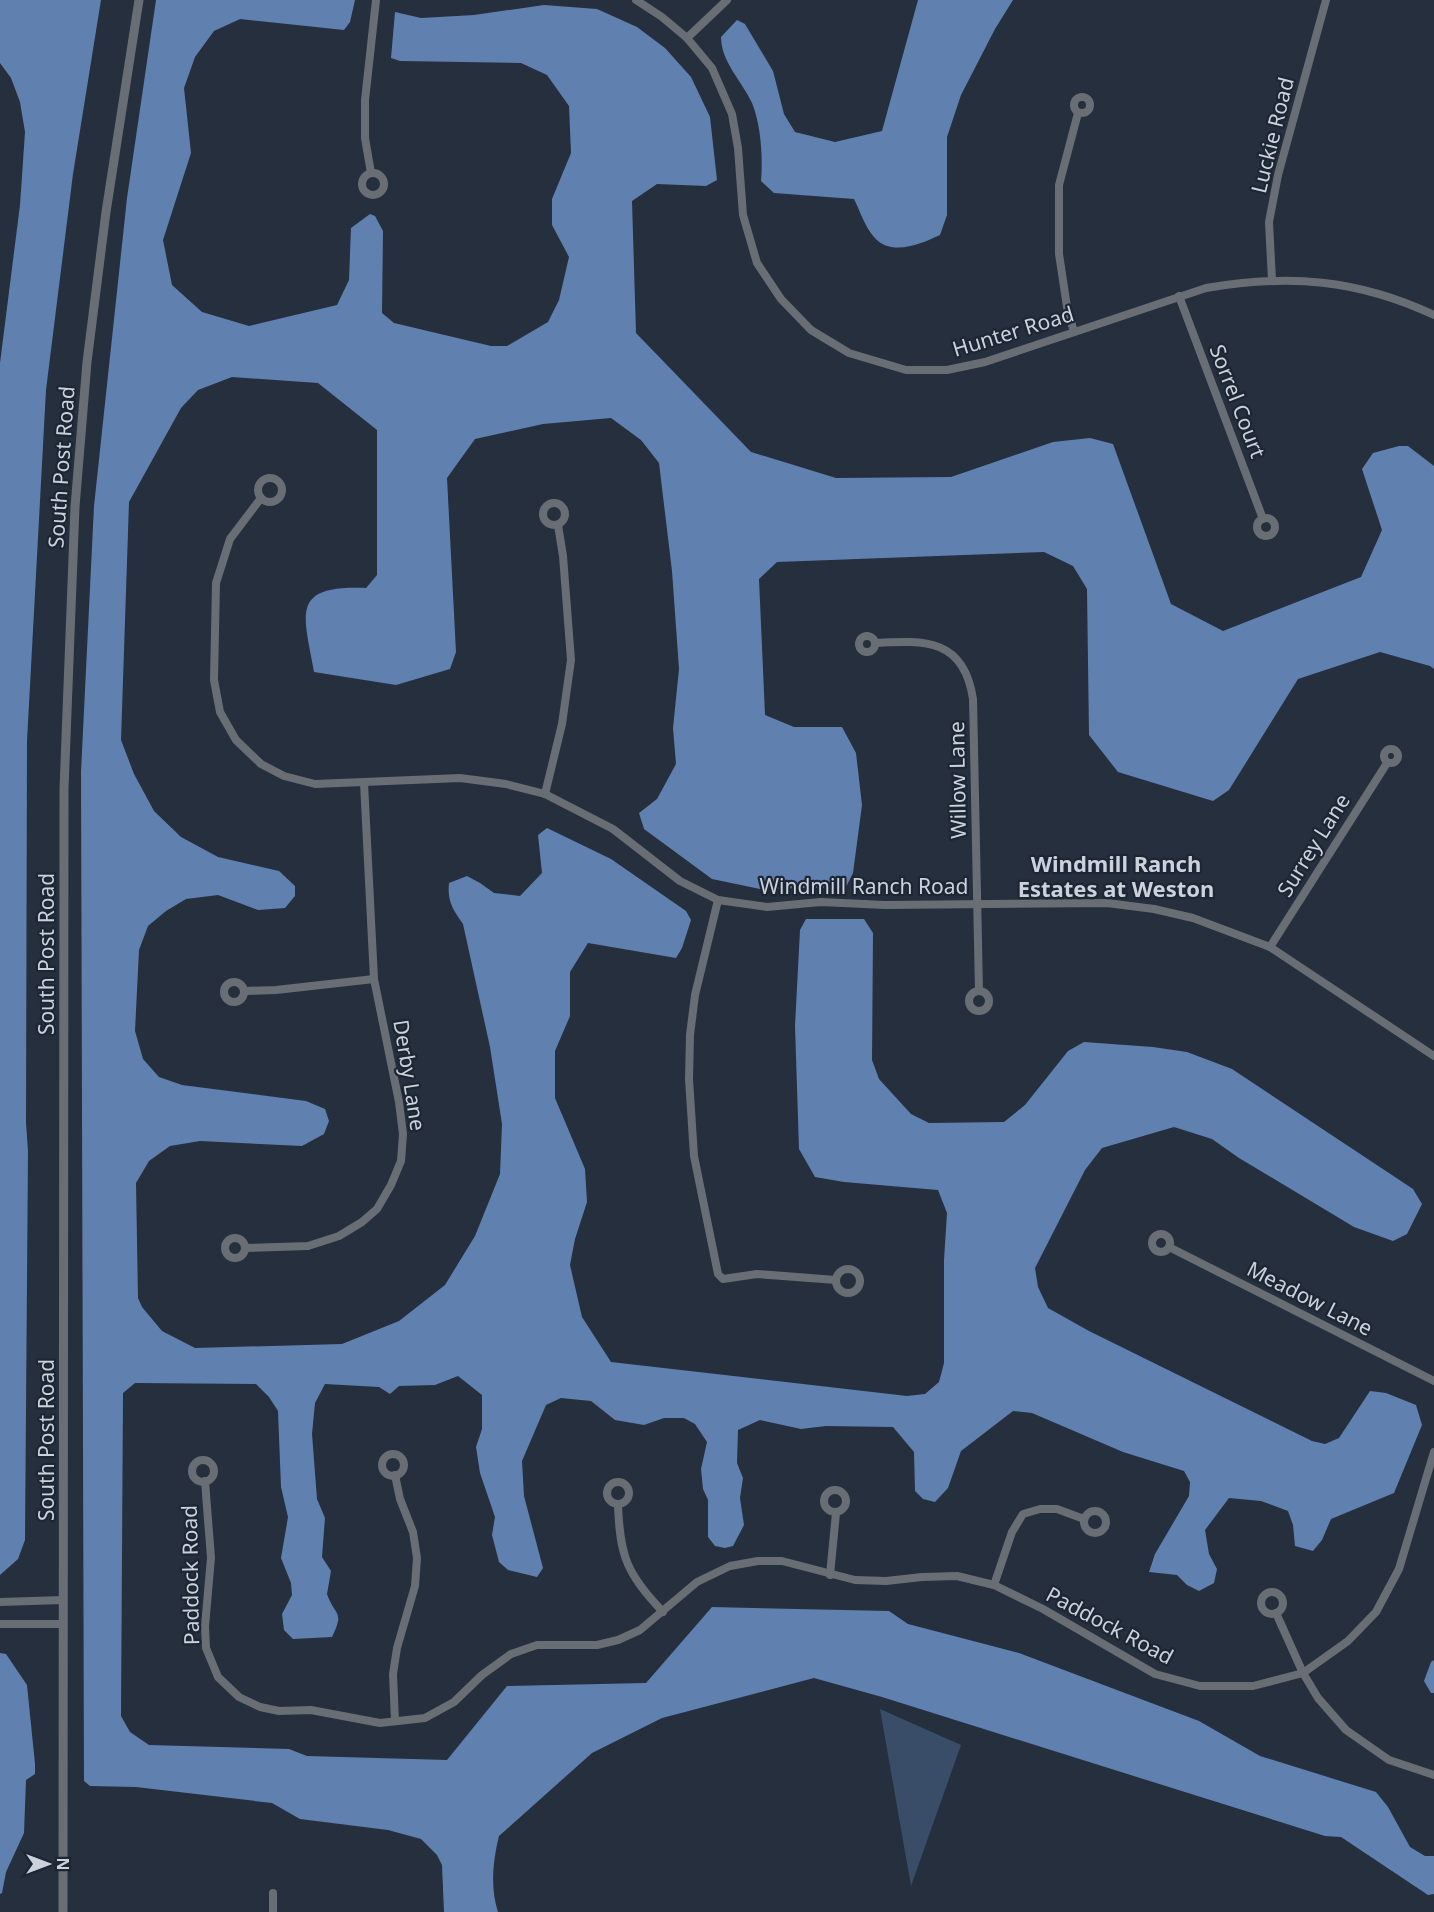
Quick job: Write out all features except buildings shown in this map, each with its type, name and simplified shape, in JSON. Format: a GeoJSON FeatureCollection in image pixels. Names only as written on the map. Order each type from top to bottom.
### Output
{"type":"FeatureCollection","features":[{"type":"Feature","properties":{"kind":"street","name":"South Post Road"},"geometry":{"type":"LineString","coordinates":[[63,1912],[64,789],[75,507],[87,362],[105,212],[139,0]]}},
{"type":"Feature","properties":{"kind":"street"},"geometry":{"type":"LineString","coordinates":[[371,173],[365,138],[365,100],[376,0]]}},
{"type":"Feature","properties":{"kind":"street","name":"Hunter Road"},"geometry":{"type":"LineString","coordinates":[[636,0],[662,17],[687,38],[712,68],[732,114],[738,148],[743,216],[758,263],[781,299],[811,330],[849,353],[906,370],[947,370],[985,362],[1206,288],[1272,280],[1320,281],[1353,286],[1408,302],[1434,315]]}},
{"type":"Feature","properties":{"kind":"street"},"geometry":{"type":"LineString","coordinates":[[687,38],[727,0]]}},
{"type":"Feature","properties":{"kind":"street","name":"Luckie Road"},"geometry":{"type":"LineString","coordinates":[[1272,280],[1269,222],[1278,175],[1326,0]]}},
{"type":"Feature","properties":{"kind":"street"},"geometry":{"type":"LineString","coordinates":[[1074,332],[1067,307],[1059,254],[1059,185],[1078,112]]}},
{"type":"Feature","properties":{"kind":"street","name":"Sorrel Court"},"geometry":{"type":"LineString","coordinates":[[1179,296],[1263,519]]}},
{"type":"Feature","properties":{"kind":"street","name":"Windmill Ranch Road"},"geometry":{"type":"LineString","coordinates":[[261,498],[230,539],[216,584],[214,680],[220,712],[236,740],[261,764],[284,776],[315,784],[459,778],[506,784],[545,794],[613,829],[680,881],[718,900],[767,907],[821,902],[885,905],[1107,903],[1154,909],[1193,918],[1270,947],[1434,1056]]}},
{"type":"Feature","properties":{"kind":"street"},"geometry":{"type":"LineString","coordinates":[[545,794],[562,724],[571,660],[563,556],[558,525]]}},
{"type":"Feature","properties":{"kind":"street","name":"Willow Lane"},"geometry":{"type":"LineString","coordinates":[[875,643],[914,641],[932,644],[948,651],[959,662],[970,679],[973,699],[978,991]]}},
{"type":"Feature","properties":{"kind":"street","name":"Surrey Lane"},"geometry":{"type":"LineString","coordinates":[[1270,947],[1387,763]]}},
{"type":"Feature","properties":{"kind":"street","name":"Derby Lane"},"geometry":{"type":"LineString","coordinates":[[245,1248],[308,1246],[339,1236],[362,1222],[377,1209],[401,1161],[404,1134],[374,979],[364,783]]}},
{"type":"Feature","properties":{"kind":"street"},"geometry":{"type":"LineString","coordinates":[[718,900],[695,995],[690,1035],[689,1078],[694,1156],[718,1274],[723,1279],[757,1274],[836,1280]]}},
{"type":"Feature","properties":{"kind":"street"},"geometry":{"type":"LineString","coordinates":[[244,991],[276,990],[374,979]]}},
{"type":"Feature","properties":{"kind":"street","name":"Meadow Lane"},"geometry":{"type":"LineString","coordinates":[[1169,1247],[1434,1381]]}},
{"type":"Feature","properties":{"kind":"street","name":"Paddock Road"},"geometry":{"type":"LineString","coordinates":[[205,1482],[211,1558],[205,1626],[206,1648],[218,1677],[239,1697],[269,1709],[311,1710],[380,1723],[425,1718],[454,1702],[482,1675],[512,1654],[537,1645],[597,1645],[618,1640],[640,1630],[697,1582],[730,1566],[758,1561],[782,1561],[855,1580],[886,1581],[922,1576],[957,1576],[994,1586],[1043,1609],[1155,1674],[1200,1686],[1253,1686],[1303,1673],[1348,1641],[1376,1612],[1399,1569],[1434,1452]]}},
{"type":"Feature","properties":{"kind":"street"},"geometry":{"type":"LineString","coordinates":[[395,1721],[393,1674],[397,1648],[415,1586],[417,1558],[413,1533],[400,1499],[396,1475]]}},
{"type":"Feature","properties":{"kind":"street"},"geometry":{"type":"LineString","coordinates":[[618,1504],[619,1538],[626,1562],[642,1589],[663,1612]]}},
{"type":"Feature","properties":{"kind":"street"},"geometry":{"type":"LineString","coordinates":[[994,1586],[1012,1532],[1023,1514],[1040,1509],[1057,1509],[1084,1519]]}},
{"type":"Feature","properties":{"kind":"street"},"geometry":{"type":"LineString","coordinates":[[830,1575],[836,1513]]}},
{"type":"Feature","properties":{"kind":"street"},"geometry":{"type":"LineString","coordinates":[[0,1602],[63,1600]]}},
{"type":"Feature","properties":{"kind":"street"},"geometry":{"type":"LineString","coordinates":[[1276,1613],[1303,1673],[1318,1698],[1346,1730],[1389,1760],[1434,1775]]}},
{"type":"Feature","properties":{"kind":"street"},"geometry":{"type":"LineString","coordinates":[[0,1624],[63,1624]]}},
{"type":"Feature","properties":{"kind":"street"},"geometry":{"type":"LineString","coordinates":[[273,1893],[273,1912]]}},
{"type":"Feature","properties":{"kind":"shaded area"},"geometry":{"type":"Polygon","coordinates":[[[0,0],[101,0],[73,174],[46,390],[27,741],[26,1123],[28,1151],[25,1540],[18,1559],[0,1575],[0,363],[20,205],[25,132],[20,102],[11,78],[0,63],[0,0]]]}},
{"type":"Feature","properties":{"kind":"shaded area"},"geometry":{"type":"Polygon","coordinates":[[[156,0],[355,0],[350,22],[344,30],[240,19],[214,31],[195,57],[184,88],[191,153],[163,240],[172,285],[202,312],[249,326],[337,305],[349,280],[351,228],[370,214],[375,216],[383,231],[382,313],[394,323],[491,346],[507,346],[548,322],[559,300],[569,257],[552,225],[552,199],[571,153],[569,106],[547,75],[521,63],[400,61],[391,58],[395,12],[421,18],[474,15],[544,5],[597,9],[637,27],[665,48],[691,77],[710,117],[717,180],[706,186],[657,184],[632,201],[636,333],[751,452],[836,478],[951,477],[1053,442],[1090,438],[1113,444],[1171,604],[1223,631],[1361,577],[1382,530],[1362,469],[1373,453],[1408,446],[1434,466],[1434,669],[1380,652],[1298,679],[1229,790],[1213,801],[1118,772],[1089,735],[1087,589],[1073,566],[1044,552],[777,562],[759,579],[765,715],[794,727],[842,727],[856,753],[862,805],[853,873],[846,887],[760,889],[712,879],[644,829],[639,813],[657,799],[676,764],[673,728],[679,669],[672,571],[659,463],[641,440],[611,418],[543,424],[475,439],[447,478],[456,652],[450,669],[396,685],[314,672],[307,634],[307,607],[313,598],[324,592],[341,588],[366,588],[377,575],[377,430],[318,383],[232,377],[198,390],[181,408],[129,502],[121,740],[134,774],[154,811],[181,837],[218,857],[279,871],[295,886],[295,896],[285,908],[258,910],[218,895],[186,899],[166,911],[148,926],[139,950],[135,1031],[143,1059],[159,1077],[182,1085],[306,1101],[325,1109],[329,1121],[324,1134],[302,1146],[200,1141],[170,1146],[149,1161],[136,1183],[138,1298],[142,1307],[162,1331],[195,1348],[342,1344],[399,1321],[445,1285],[475,1236],[500,1174],[502,1124],[490,1047],[463,924],[452,905],[449,883],[467,876],[494,893],[520,896],[542,873],[538,835],[547,828],[611,859],[686,911],[691,920],[682,948],[676,958],[588,943],[570,972],[570,1016],[555,1051],[555,1098],[585,1169],[587,1202],[575,1239],[570,1265],[582,1317],[611,1362],[907,1396],[925,1394],[939,1382],[944,1363],[944,1260],[947,1213],[938,1190],[844,1182],[815,1177],[799,1149],[795,1026],[800,930],[806,919],[864,919],[873,933],[872,1060],[879,1079],[911,1114],[929,1123],[1004,1122],[1025,1105],[1068,1051],[1084,1042],[1153,1047],[1187,1052],[1232,1069],[1413,1189],[1422,1204],[1407,1234],[1393,1241],[1354,1227],[1239,1158],[1212,1139],[1174,1127],[1102,1148],[1085,1170],[1035,1268],[1038,1287],[1048,1308],[1089,1331],[1312,1441],[1325,1444],[1339,1438],[1370,1391],[1386,1393],[1416,1405],[1422,1425],[1394,1493],[1331,1519],[1322,1540],[1313,1551],[1295,1546],[1293,1525],[1288,1511],[1261,1501],[1229,1498],[1205,1530],[1209,1554],[1217,1569],[1214,1583],[1199,1591],[1187,1585],[1177,1575],[1149,1572],[1155,1554],[1189,1496],[1190,1482],[1184,1471],[1123,1452],[1032,1413],[1013,1411],[961,1451],[948,1488],[935,1502],[923,1499],[915,1491],[914,1452],[893,1427],[826,1426],[801,1429],[760,1420],[738,1430],[737,1463],[743,1478],[740,1498],[744,1525],[733,1546],[725,1548],[715,1546],[708,1537],[708,1500],[703,1489],[701,1469],[707,1442],[695,1424],[684,1418],[664,1418],[644,1425],[615,1420],[591,1401],[561,1398],[546,1405],[522,1461],[524,1496],[543,1568],[537,1577],[508,1570],[499,1562],[492,1535],[495,1517],[480,1473],[476,1447],[482,1429],[482,1395],[458,1376],[435,1385],[399,1386],[390,1394],[379,1387],[325,1384],[315,1403],[312,1434],[317,1499],[325,1518],[322,1557],[331,1571],[327,1594],[337,1614],[338,1622],[332,1637],[293,1639],[284,1630],[282,1614],[292,1595],[291,1583],[281,1558],[288,1517],[281,1487],[278,1411],[269,1397],[256,1384],[135,1383],[123,1393],[121,1716],[130,1732],[149,1745],[289,1749],[307,1756],[447,1760],[507,1686],[646,1683],[712,1607],[889,1611],[908,1624],[1019,1653],[1199,1721],[1260,1756],[1376,1792],[1388,1807],[1410,1847],[1425,1856],[1434,1856],[1434,1894],[1428,1895],[1341,1837],[1325,1836],[882,1697],[814,1678],[662,1718],[592,1753],[499,1836],[493,1874],[498,1912],[444,1912],[442,1865],[437,1855],[421,1839],[388,1830],[300,1819],[272,1803],[136,1787],[90,1786],[84,1781],[81,772],[94,506],[127,198],[156,0]]]}},
{"type":"Feature","properties":{"kind":"shaded area"},"geometry":{"type":"Polygon","coordinates":[[[918,0],[1013,0],[995,29],[961,95],[947,137],[947,215],[940,235],[915,245],[897,248],[881,243],[874,237],[865,224],[854,199],[774,193],[761,181],[761,141],[755,112],[748,95],[724,55],[721,37],[737,20],[745,24],[773,71],[784,114],[795,132],[835,142],[882,131],[918,0]]]}},
{"type":"Feature","properties":{"kind":"shaded area"},"geometry":{"type":"Polygon","coordinates":[[[0,1653],[6,1654],[27,1685],[35,1774],[26,1780],[24,1833],[6,1872],[0,1894],[0,1653]]]}},
{"type":"Feature","properties":{"kind":"shaded area"},"geometry":{"type":"Polygon","coordinates":[[[1434,1660],[1434,1693],[1431,1693],[1424,1681],[1431,1662],[1434,1660]]]}},
{"type":"Feature","properties":{"kind":"shaded area"},"geometry":{"type":"Polygon","coordinates":[[[880,1709],[961,1745],[911,1886],[880,1709]]]}},
{"type":"Feature","properties":{"kind":"district","name":"Windmill Ranch Estates at Weston"},"geometry":{"type":"Point","coordinates":[1116,876]}}]}
